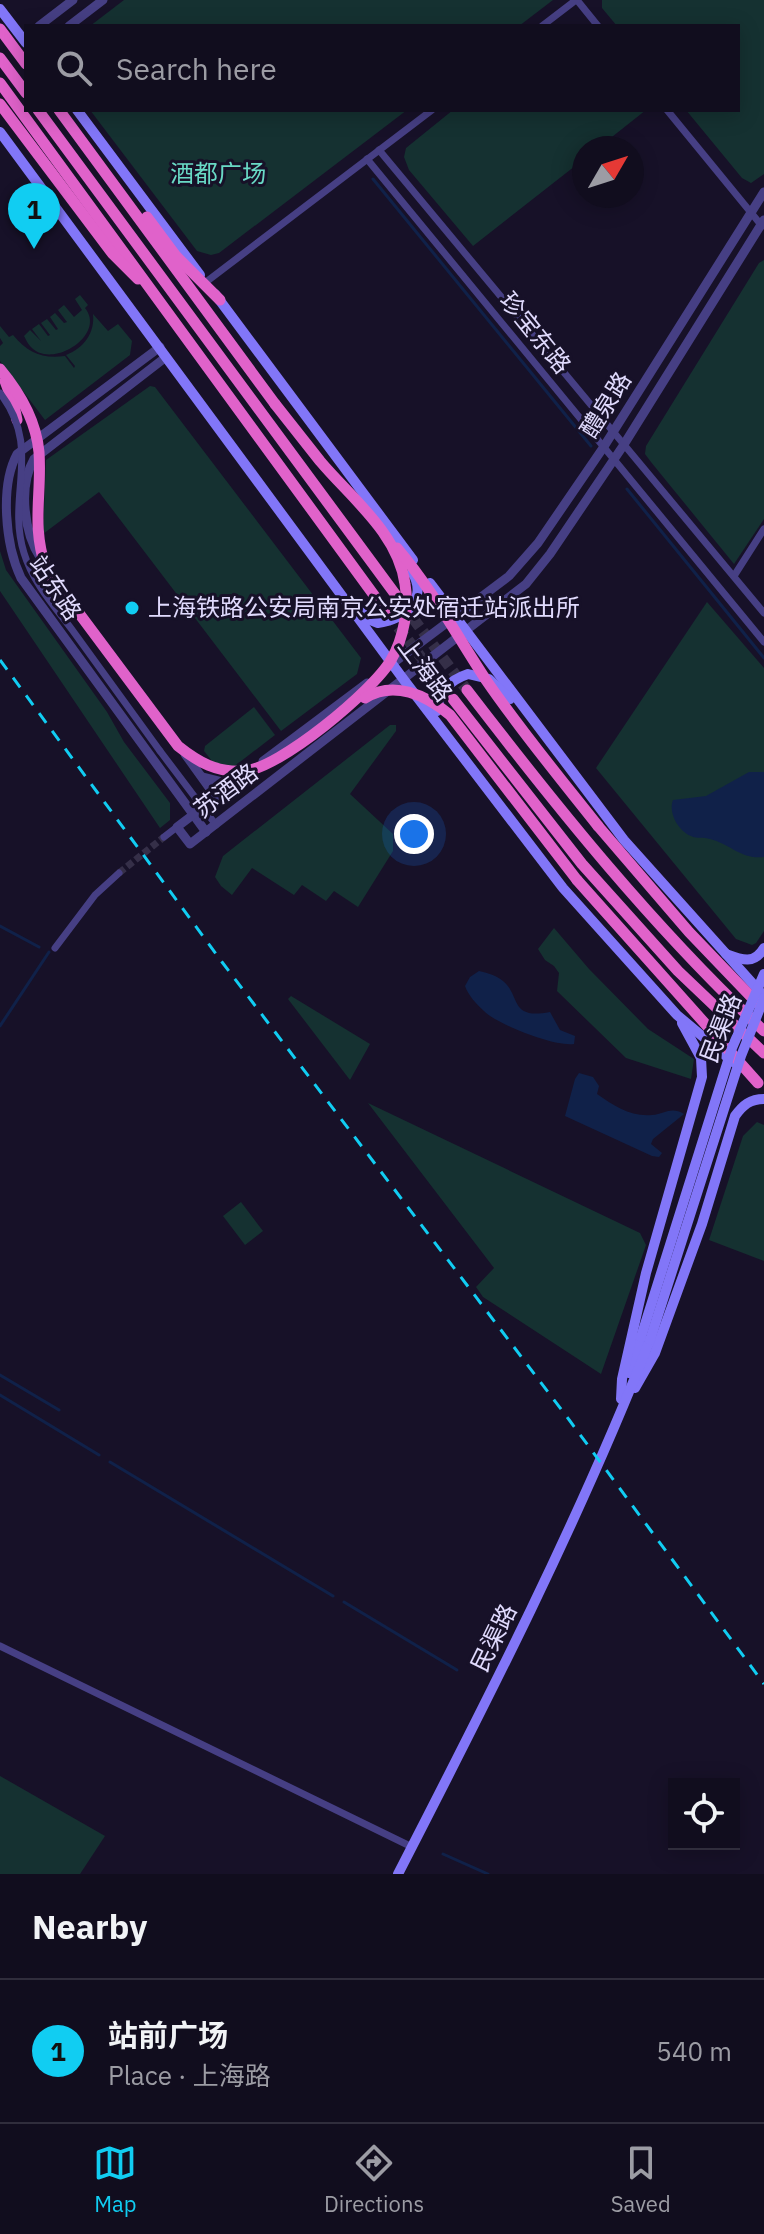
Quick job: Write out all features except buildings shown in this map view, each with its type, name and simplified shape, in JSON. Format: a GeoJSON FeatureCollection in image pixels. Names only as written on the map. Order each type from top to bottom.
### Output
{"type":"FeatureCollection","features":[{"type":"Feature","properties":{"kind":"highway"},"geometry":{"type":"LineString","coordinates":[[0,29],[24,61]]}},
{"type":"Feature","properties":{"kind":"highway"},"geometry":{"type":"LineString","coordinates":[[0,58],[24,90]]}},
{"type":"Feature","properties":{"kind":"highway","name":"上海路"},"geometry":{"type":"LineString","coordinates":[[0,83],[387,613]]}},
{"type":"Feature","properties":{"kind":"highway"},"geometry":{"type":"LineString","coordinates":[[0,104],[112,253],[168,311]]}},
{"type":"Feature","properties":{"kind":"highway","name":"上海路"},"geometry":{"type":"LineString","coordinates":[[39,112],[401,602]]}},
{"type":"Feature","properties":{"kind":"highway"},"geometry":{"type":"LineString","coordinates":[[60,112],[275,404],[414,568],[488,683],[529,740],[689,932],[764,1010]]}},
{"type":"Feature","properties":{"kind":"highway"},"geometry":{"type":"LineString","coordinates":[[106,174],[136,203],[176,256],[220,300]]}},
{"type":"Feature","properties":{"kind":"highway"},"geometry":{"type":"LineString","coordinates":[[0,371],[25,404],[35,432],[39,451],[37,543],[46,569],[178,746],[197,761],[215,769],[244,771],[286,755],[372,685],[393,658],[402,634],[407,605],[403,573],[377,524]]}},
{"type":"Feature","properties":{"kind":"highway"},"geometry":{"type":"LineString","coordinates":[[0,371],[17,420]]}},
{"type":"Feature","properties":{"kind":"highway","name":"上海路"},"geometry":{"type":"LineString","coordinates":[[467,690],[621,881],[691,958],[764,1031]]}},
{"type":"Feature","properties":{"kind":"highway"},"geometry":{"type":"LineString","coordinates":[[308,737],[378,691],[401,691],[423,696],[443,709],[459,725],[577,880],[761,1086]]}},
{"type":"Feature","properties":{"kind":"highway","name":"上海路"},"geometry":{"type":"LineString","coordinates":[[453,699],[582,864],[678,971],[764,1053]]}},
{"type":"Feature","properties":{"kind":"main road"},"geometry":{"type":"LineString","coordinates":[[0,9],[24,38]]}},
{"type":"Feature","properties":{"kind":"main road"},"geometry":{"type":"LineString","coordinates":[[78,112],[624,840],[764,997]]}},
{"type":"Feature","properties":{"kind":"main road","name":"上海路"},"geometry":{"type":"LineString","coordinates":[[0,132],[392,664],[563,888],[677,1015],[761,1086]]}},
{"type":"Feature","properties":{"kind":"main road"},"geometry":{"type":"LineString","coordinates":[[300,537],[368,619],[378,623],[400,617],[415,601],[419,587],[417,579],[363,492]]}},
{"type":"Feature","properties":{"kind":"main road"},"geometry":{"type":"LineString","coordinates":[[478,777],[437,715],[438,701],[446,686],[468,674],[489,679],[537,726]]}},
{"type":"Feature","properties":{"kind":"main road"},"geometry":{"type":"LineString","coordinates":[[724,954],[751,960],[759,957],[764,948]]}},
{"type":"Feature","properties":{"kind":"main road","name":"民渠路"},"geometry":{"type":"LineString","coordinates":[[646,1339],[732,1048],[764,974]]}},
{"type":"Feature","properties":{"kind":"main road","name":"民渠路"},"geometry":{"type":"LineString","coordinates":[[398,1874],[518,1635],[618,1417],[764,997]]}},
{"type":"Feature","properties":{"kind":"main road"},"geometry":{"type":"LineString","coordinates":[[623,1401],[622,1379],[646,1273],[702,1077],[701,1058],[677,1015]]}},
{"type":"Feature","properties":{"kind":"main road"},"geometry":{"type":"LineString","coordinates":[[623,1401],[645,1374],[655,1353],[702,1224],[735,1116],[743,1105],[755,1099],[764,1099]]}},
{"type":"Feature","properties":{"kind":"street"},"geometry":{"type":"LineString","coordinates":[[42,24],[73,0]]}},
{"type":"Feature","properties":{"kind":"street"},"geometry":{"type":"LineString","coordinates":[[72,24],[103,0]]}},
{"type":"Feature","properties":{"kind":"street"},"geometry":{"type":"LineString","coordinates":[[545,24],[576,0],[596,24]]}},
{"type":"Feature","properties":{"kind":"street"},"geometry":{"type":"LineString","coordinates":[[206,282],[429,112]]}},
{"type":"Feature","properties":{"kind":"street"},"geometry":{"type":"LineString","coordinates":[[669,112],[763,224]]}},
{"type":"Feature","properties":{"kind":"street","name":"珍宝东路"},"geometry":{"type":"LineString","coordinates":[[379,150],[764,613]]}},
{"type":"Feature","properties":{"kind":"street","name":"珍宝东路"},"geometry":{"type":"LineString","coordinates":[[367,159],[764,642]]}},
{"type":"Feature","properties":{"kind":"street","name":"醴泉路"},"geometry":{"type":"LineString","coordinates":[[454,616],[509,576],[528,554],[603,448],[764,192]]}},
{"type":"Feature","properties":{"kind":"street","name":"醴泉路"},"geometry":{"type":"LineString","coordinates":[[466,632],[526,584],[550,554],[623,446],[763,224]]}},
{"type":"Feature","properties":{"kind":"street","name":"站东路"},"geometry":{"type":"LineString","coordinates":[[163,352],[34,459],[28,477],[27,534],[39,558],[216,797]]}},
{"type":"Feature","properties":{"kind":"street","name":"站东路"},"geometry":{"type":"LineString","coordinates":[[163,352],[17,454],[5,482],[5,534],[21,578],[198,810],[206,832]]}},
{"type":"Feature","properties":{"kind":"street"},"geometry":{"type":"LineString","coordinates":[[0,393],[17,420],[23,451],[19,534],[31,571],[160,751],[198,810],[216,825]]}},
{"type":"Feature","properties":{"kind":"street"},"geometry":{"type":"LineString","coordinates":[[734,576],[764,529]]}},
{"type":"Feature","properties":{"kind":"street","name":"苏酒路"},"geometry":{"type":"LineString","coordinates":[[454,616],[177,827],[190,844],[466,632]]}},
{"type":"Feature","properties":{"kind":"street"},"geometry":{"type":"LineString","coordinates":[[200,775],[209,780],[235,782]]}},
{"type":"Feature","properties":{"kind":"street"},"geometry":{"type":"LineString","coordinates":[[164,837],[177,827]]}},
{"type":"Feature","properties":{"kind":"street"},"geometry":{"type":"LineString","coordinates":[[55,948],[95,895],[119,873]]}},
{"type":"Feature","properties":{"kind":"street"},"geometry":{"type":"LineString","coordinates":[[0,1646],[412,1847]]}},
{"type":"Feature","properties":{"kind":"green space"},"geometry":{"type":"Polygon","coordinates":[[[124,0],[553,0],[522,24],[93,24],[124,0]]]}},
{"type":"Feature","properties":{"kind":"green space"},"geometry":{"type":"Polygon","coordinates":[[[602,0],[764,0],[764,174],[751,183],[742,178],[688,112],[740,112],[740,24],[615,24],[602,8],[602,0]]]}},
{"type":"Feature","properties":{"kind":"green space","name":"酒都广场"},"geometry":{"type":"Polygon","coordinates":[[[92,112],[404,112],[219,253],[211,255],[197,251],[92,112]]]}},
{"type":"Feature","properties":{"kind":"green space"},"geometry":{"type":"Polygon","coordinates":[[[451,112],[643,112],[613,136],[572,136],[572,168],[473,246],[409,170],[404,157],[406,148],[451,112]]]}},
{"type":"Feature","properties":{"kind":"green space"},"geometry":{"type":"Polygon","coordinates":[[[764,260],[764,519],[734,564],[645,454],[646,446],[759,263],[764,260]]]}},
{"type":"Feature","properties":{"kind":"green space"},"geometry":{"type":"Polygon","coordinates":[[[80,295],[88,305],[85,308],[90,318],[89,329],[83,338],[62,352],[51,354],[39,353],[30,346],[24,336],[30,330],[41,341],[32,329],[39,324],[50,335],[41,323],[47,319],[58,329],[50,317],[55,313],[64,323],[67,322],[58,310],[64,305],[74,317],[82,310],[75,299],[80,295]]]}},
{"type":"Feature","properties":{"kind":"green space"},"geometry":{"type":"Polygon","coordinates":[[[93,314],[108,331],[118,324],[132,341],[130,355],[45,420],[0,361],[0,346],[3,343],[0,326],[9,337],[13,335],[30,350],[49,357],[65,356],[74,368],[66,355],[87,339],[93,314]]]}},
{"type":"Feature","properties":{"kind":"green space"},"geometry":{"type":"Polygon","coordinates":[[[150,386],[155,387],[361,658],[357,674],[281,731],[99,492],[43,534],[46,460],[150,386]]]}},
{"type":"Feature","properties":{"kind":"green space"},"geometry":{"type":"Polygon","coordinates":[[[0,551],[6,570],[107,712],[124,742],[170,803],[170,820],[160,828],[0,591],[0,551]]]}},
{"type":"Feature","properties":{"kind":"green space"},"geometry":{"type":"Polygon","coordinates":[[[707,602],[764,668],[764,931],[752,945],[736,939],[596,768],[707,602]]]}},
{"type":"Feature","properties":{"kind":"green space"},"geometry":{"type":"Polygon","coordinates":[[[254,707],[275,735],[223,775],[204,751],[205,746],[254,707]]]}},
{"type":"Feature","properties":{"kind":"green space"},"geometry":{"type":"Polygon","coordinates":[[[390,725],[396,725],[396,731],[350,794],[393,834],[393,851],[358,907],[334,891],[326,901],[302,885],[294,895],[252,868],[232,895],[221,886],[215,877],[223,856],[390,725]]]}},
{"type":"Feature","properties":{"kind":"green space"},"geometry":{"type":"Polygon","coordinates":[[[554,928],[648,1029],[694,1059],[691,1079],[626,1058],[557,991],[559,973],[538,949],[554,928]]]}},
{"type":"Feature","properties":{"kind":"green space"},"geometry":{"type":"Polygon","coordinates":[[[291,996],[370,1044],[350,1080],[288,999],[291,996]]]}},
{"type":"Feature","properties":{"kind":"green space"},"geometry":{"type":"Polygon","coordinates":[[[368,1103],[640,1233],[646,1245],[601,1374],[483,1297],[476,1287],[494,1268],[368,1103]]]}},
{"type":"Feature","properties":{"kind":"green space"},"geometry":{"type":"Polygon","coordinates":[[[757,1122],[764,1125],[764,1261],[709,1240],[743,1136],[757,1122]]]}},
{"type":"Feature","properties":{"kind":"green space"},"geometry":{"type":"Polygon","coordinates":[[[241,1202],[263,1231],[245,1245],[223,1216],[241,1202]]]}},
{"type":"Feature","properties":{"kind":"green space"},"geometry":{"type":"Polygon","coordinates":[[[0,1776],[105,1836],[80,1874],[0,1874],[0,1776]]]}},
{"type":"Feature","properties":{"kind":"water"},"geometry":{"type":"Polygon","coordinates":[[[749,772],[764,772],[764,857],[743,854],[708,838],[693,837],[678,826],[672,810],[673,800],[706,796],[749,772]]]}},
{"type":"Feature","properties":{"kind":"water"},"geometry":{"type":"Polygon","coordinates":[[[479,971],[503,981],[522,1010],[537,1014],[550,1012],[560,1030],[575,1036],[574,1044],[541,1039],[491,1017],[476,1003],[465,986],[470,977],[479,971]]]}},
{"type":"Feature","properties":{"kind":"water"},"geometry":{"type":"Polygon","coordinates":[[[579,1073],[593,1077],[599,1086],[597,1094],[623,1110],[644,1115],[672,1111],[684,1114],[653,1139],[651,1144],[662,1153],[659,1157],[565,1116],[579,1073]]]}},
{"type":"Feature","properties":{"kind":"waterway"},"geometry":{"type":"LineString","coordinates":[[373,179],[591,446]]}},
{"type":"Feature","properties":{"kind":"waterway"},"geometry":{"type":"LineString","coordinates":[[627,489],[764,658]]}},
{"type":"Feature","properties":{"kind":"waterway"},"geometry":{"type":"LineString","coordinates":[[0,926],[39,947]]}},
{"type":"Feature","properties":{"kind":"waterway"},"geometry":{"type":"LineString","coordinates":[[0,1026],[49,952]]}},
{"type":"Feature","properties":{"kind":"waterway"},"geometry":{"type":"LineString","coordinates":[[0,1375],[59,1410]]}},
{"type":"Feature","properties":{"kind":"waterway"},"geometry":{"type":"LineString","coordinates":[[0,1395],[99,1455]]}},
{"type":"Feature","properties":{"kind":"waterway"},"geometry":{"type":"LineString","coordinates":[[110,1462],[333,1596]]}},
{"type":"Feature","properties":{"kind":"waterway"},"geometry":{"type":"LineString","coordinates":[[344,1602],[457,1670]]}},
{"type":"Feature","properties":{"kind":"waterway"},"geometry":{"type":"LineString","coordinates":[[443,1854],[488,1874]]}},
{"type":"Feature","properties":{"kind":"tunnel"},"geometry":{"type":"LineString","coordinates":[[403,605],[467,690]]}},
{"type":"Feature","properties":{"kind":"tunnel"},"geometry":{"type":"LineString","coordinates":[[388,614],[450,695]]}},
{"type":"Feature","properties":{"kind":"tunnel"},"geometry":{"type":"LineString","coordinates":[[119,873],[164,837]]}},
{"type":"Feature","properties":{"kind":"railway"},"geometry":{"type":"LineString","coordinates":[[0,660],[222,962],[570,1421],[764,1684]]}},
{"type":"Feature","properties":{"kind":"place","name":"站前广场"},"geometry":{"type":"Point","coordinates":[34,249]}},
{"type":"Feature","properties":{"kind":"place","name":"上海铁路公安局南京公安处宿迁站派出所"},"geometry":{"type":"Point","coordinates":[132,608]}}]}
